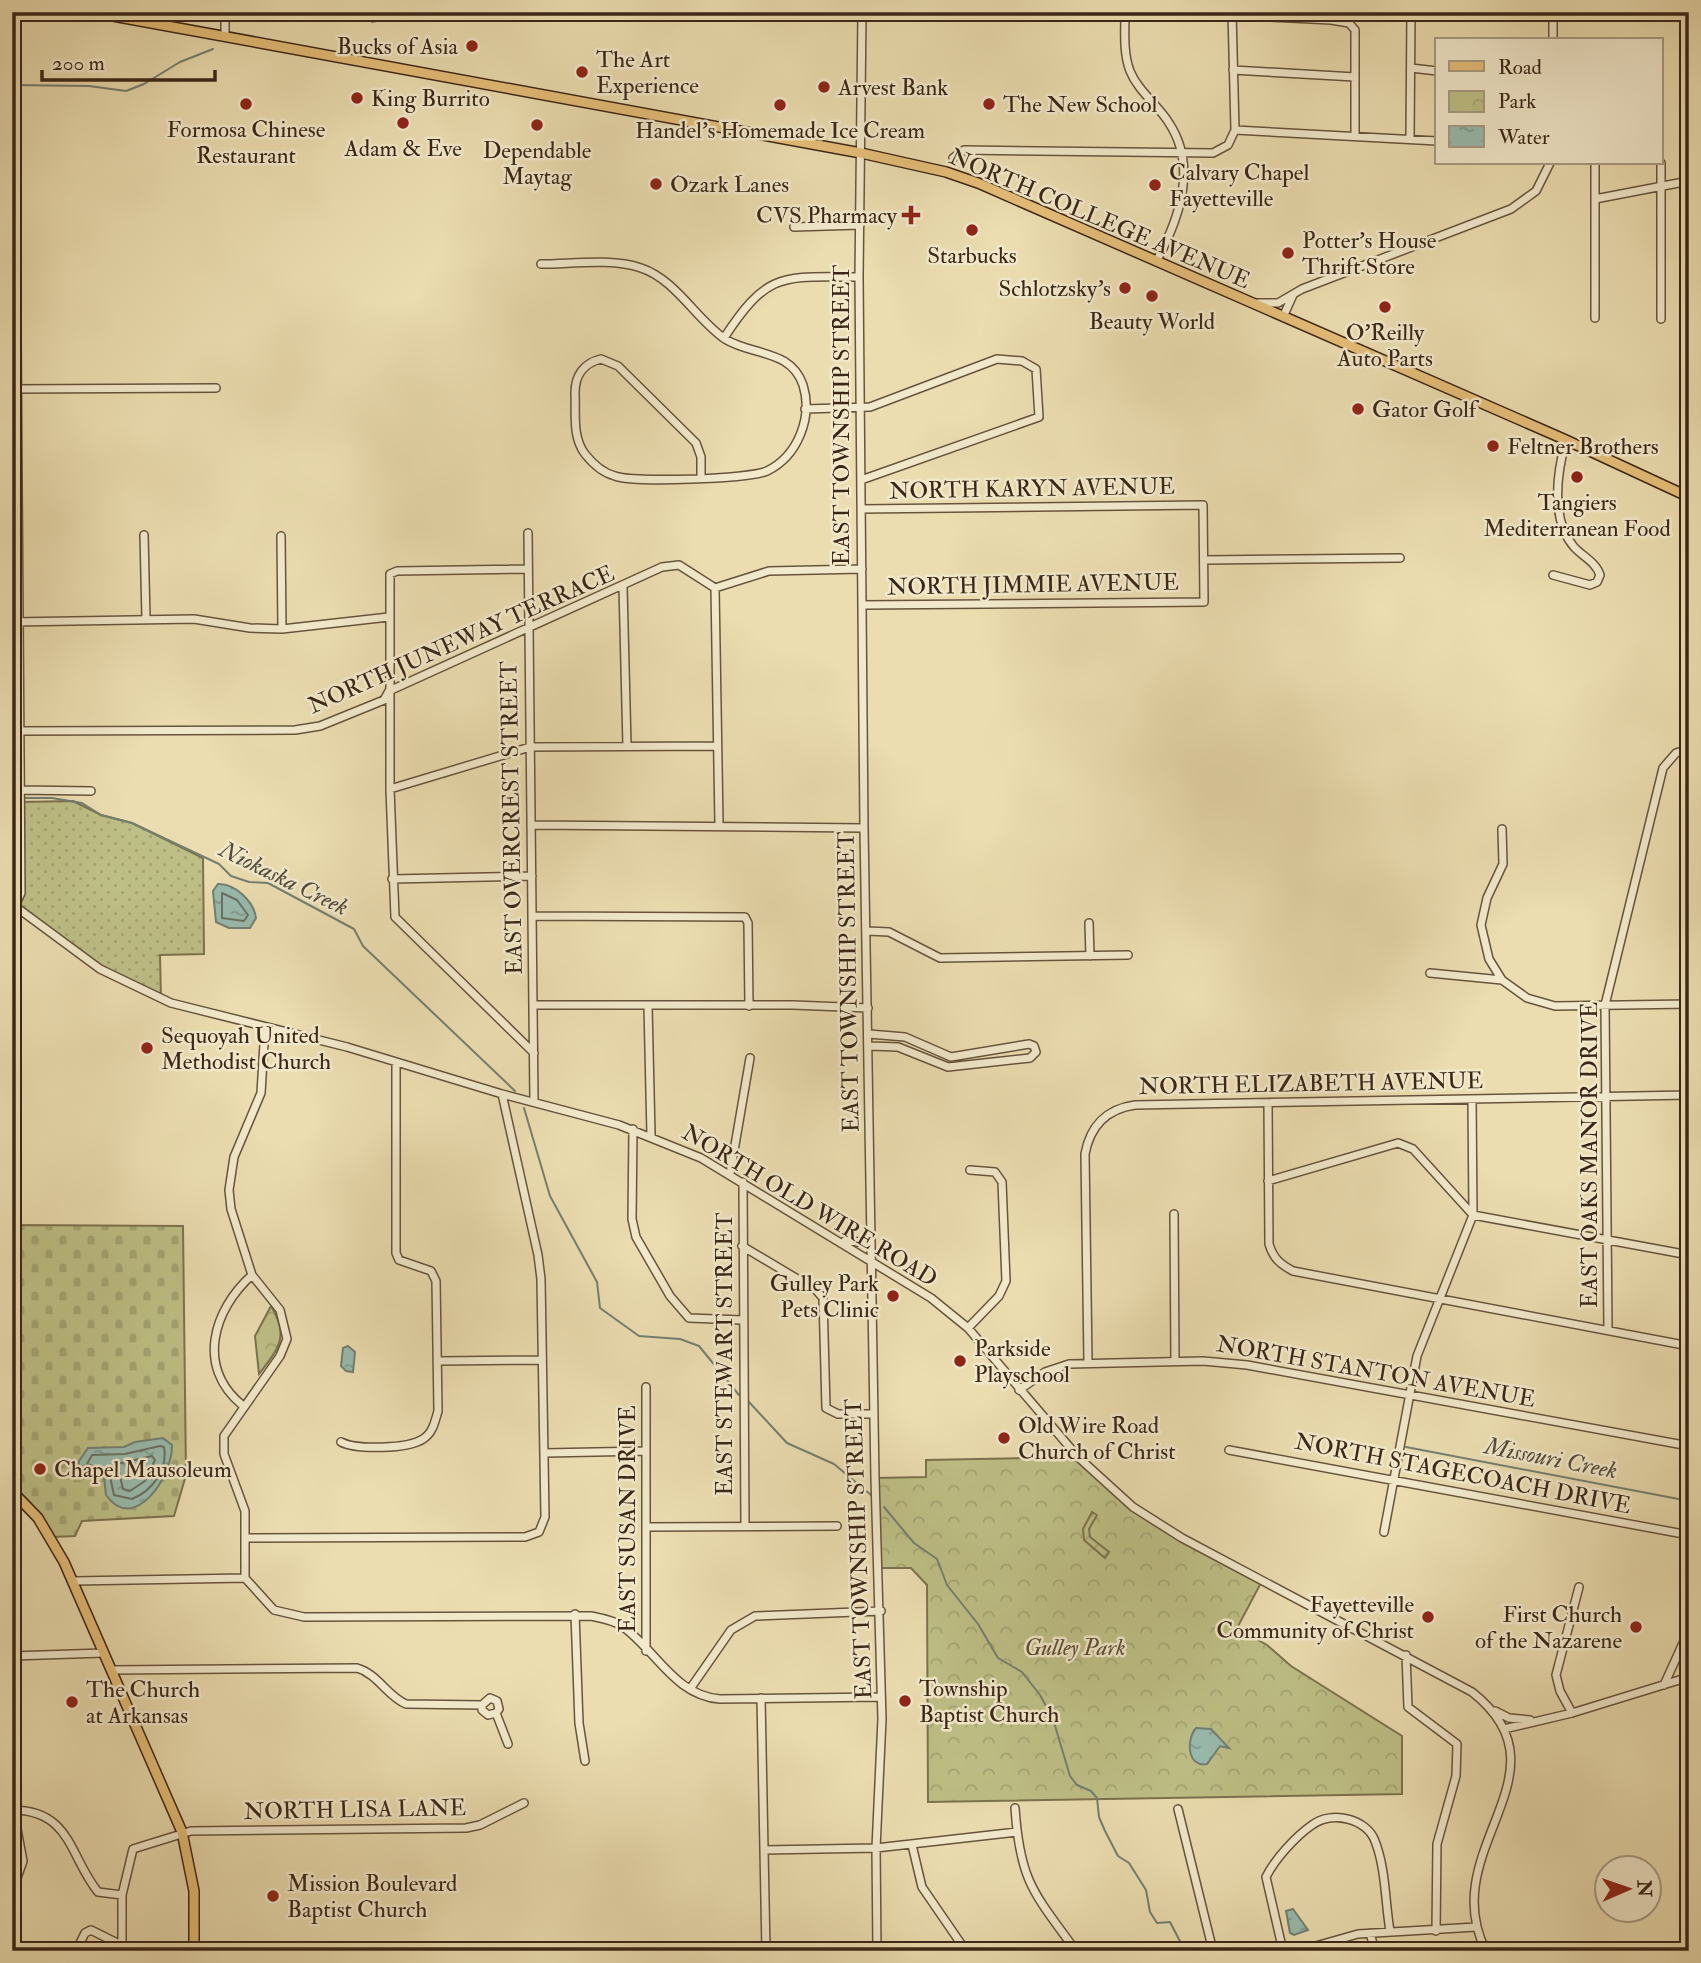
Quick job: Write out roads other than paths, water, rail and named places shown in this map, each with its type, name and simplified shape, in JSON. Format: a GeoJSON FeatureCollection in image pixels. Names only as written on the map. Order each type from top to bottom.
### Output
{"type":"FeatureCollection","features":[{"type":"Feature","properties":{"kind":"main road","name":"NORTH COLLEGE AVENUE"},"geometry":{"type":"LineString","coordinates":[[91,12],[861,153],[946,172],[978,183],[1157,260],[1689,497]]}},
{"type":"Feature","properties":{"kind":"main road"},"geometry":{"type":"LineString","coordinates":[[12,1491],[38,1518],[74,1581],[182,1832],[194,1891],[194,1951]]}},
{"type":"Feature","properties":{"kind":"street"},"geometry":{"type":"LineString","coordinates":[[225,12],[225,36]]}},
{"type":"Feature","properties":{"kind":"street","name":"EAST TOWNSHIP STREET"},"geometry":{"type":"LineString","coordinates":[[862,12],[859,277],[864,828],[870,1046],[873,1414],[881,1611],[876,1849],[877,1951]]}},
{"type":"Feature","properties":{"kind":"street"},"geometry":{"type":"LineString","coordinates":[[1125,12],[1127,55],[1131,74],[1169,122],[1180,154],[1181,202],[1175,226],[1157,260]]}},
{"type":"Feature","properties":{"kind":"street"},"geometry":{"type":"LineString","coordinates":[[1410,139],[1411,12]]}},
{"type":"Feature","properties":{"kind":"street"},"geometry":{"type":"LineString","coordinates":[[1529,12],[1553,13],[1553,38]]}},
{"type":"Feature","properties":{"kind":"street"},"geometry":{"type":"LineString","coordinates":[[953,158],[964,150],[1180,154],[1218,152],[1231,141],[1235,130],[1232,14],[1331,16],[1349,23],[1355,30],[1355,136]]}},
{"type":"Feature","properties":{"kind":"street"},"geometry":{"type":"LineString","coordinates":[[1411,68],[1435,71]]}},
{"type":"Feature","properties":{"kind":"street"},"geometry":{"type":"LineString","coordinates":[[1233,70],[1355,77]]}},
{"type":"Feature","properties":{"kind":"street"},"geometry":{"type":"LineString","coordinates":[[1235,130],[1435,141]]}},
{"type":"Feature","properties":{"kind":"street"},"geometry":{"type":"LineString","coordinates":[[1251,302],[1278,303],[1511,209],[1536,191],[1550,164]]}},
{"type":"Feature","properties":{"kind":"street"},"geometry":{"type":"LineString","coordinates":[[1595,164],[1595,318]]}},
{"type":"Feature","properties":{"kind":"street"},"geometry":{"type":"LineString","coordinates":[[1661,164],[1661,319]]}},
{"type":"Feature","properties":{"kind":"street"},"geometry":{"type":"LineString","coordinates":[[1595,199],[1689,181]]}},
{"type":"Feature","properties":{"kind":"street"},"geometry":{"type":"LineString","coordinates":[[12,194],[16,203],[16,622],[21,790],[21,892],[14,907]]}},
{"type":"Feature","properties":{"kind":"street"},"geometry":{"type":"LineString","coordinates":[[794,227],[860,225]]}},
{"type":"Feature","properties":{"kind":"street"},"geometry":{"type":"LineString","coordinates":[[541,264],[622,264],[643,268],[660,278],[724,338],[791,365],[803,387],[805,409],[804,429],[795,446],[766,471],[701,477],[624,479],[605,472],[586,455],[576,435],[575,384],[580,371],[601,359],[613,362],[696,443],[701,457],[701,477]]}},
{"type":"Feature","properties":{"kind":"street"},"geometry":{"type":"LineString","coordinates":[[724,338],[746,304],[761,290],[779,281],[798,277],[859,277]]}},
{"type":"Feature","properties":{"kind":"street"},"geometry":{"type":"LineString","coordinates":[[1283,317],[1294,295]]}},
{"type":"Feature","properties":{"kind":"street"},"geometry":{"type":"LineString","coordinates":[[805,409],[860,409],[1002,359],[1028,363],[1036,369],[1040,417],[861,480]]}},
{"type":"Feature","properties":{"kind":"street"},"geometry":{"type":"LineString","coordinates":[[15,389],[216,388]]}},
{"type":"Feature","properties":{"kind":"street"},"geometry":{"type":"LineString","coordinates":[[1553,575],[1590,584],[1597,582],[1600,575],[1596,566],[1574,547],[1560,520],[1561,456],[1566,440]]}},
{"type":"Feature","properties":{"kind":"street","name":"NORTH KARYN AVENUE"},"geometry":{"type":"LineString","coordinates":[[861,509],[1203,505],[1203,560]]}},
{"type":"Feature","properties":{"kind":"street","name":"EAST OVERCREST STREET"},"geometry":{"type":"LineString","coordinates":[[528,533],[534,1102]]}},
{"type":"Feature","properties":{"kind":"street"},"geometry":{"type":"LineString","coordinates":[[144,535],[146,619]]}},
{"type":"Feature","properties":{"kind":"street"},"geometry":{"type":"LineString","coordinates":[[281,537],[282,629]]}},
{"type":"Feature","properties":{"kind":"street"},"geometry":{"type":"LineString","coordinates":[[1203,560],[1400,558]]}},
{"type":"Feature","properties":{"kind":"street","name":"NORTH JIMMIE AVENUE"},"geometry":{"type":"LineString","coordinates":[[862,605],[1204,602],[1203,560]]}},
{"type":"Feature","properties":{"kind":"street","name":"NORTH JUNEWAY TERRACE"},"geometry":{"type":"LineString","coordinates":[[20,731],[306,729],[384,700],[389,691],[662,567],[678,565],[715,587]]}},
{"type":"Feature","properties":{"kind":"street"},"geometry":{"type":"LineString","coordinates":[[528,569],[394,572],[388,581],[390,789],[392,908],[400,925],[461,980],[534,1053]]}},
{"type":"Feature","properties":{"kind":"street"},"geometry":{"type":"LineString","coordinates":[[719,824],[715,587],[769,571],[862,569]]}},
{"type":"Feature","properties":{"kind":"street"},"geometry":{"type":"LineString","coordinates":[[623,587],[627,746]]}},
{"type":"Feature","properties":{"kind":"street"},"geometry":{"type":"LineString","coordinates":[[16,622],[194,619],[250,628],[282,629],[389,617]]}},
{"type":"Feature","properties":{"kind":"street"},"geometry":{"type":"LineString","coordinates":[[390,789],[530,747],[717,746]]}},
{"type":"Feature","properties":{"kind":"street","name":"EAST OAKS MANOR DRIVE"},"geometry":{"type":"LineString","coordinates":[[1608,1330],[1605,1005],[1663,768],[1675,753],[1689,749]]}},
{"type":"Feature","properties":{"kind":"street"},"geometry":{"type":"LineString","coordinates":[[21,790],[91,791]]}},
{"type":"Feature","properties":{"kind":"street"},"geometry":{"type":"LineString","coordinates":[[531,825],[719,824],[864,828]]}},
{"type":"Feature","properties":{"kind":"street"},"geometry":{"type":"LineString","coordinates":[[1502,829],[1503,864],[1487,898],[1481,925],[1489,959],[1502,980],[1527,998],[1545,1004],[1689,1004]]}},
{"type":"Feature","properties":{"kind":"street"},"geometry":{"type":"LineString","coordinates":[[392,878],[532,876]]}},
{"type":"Feature","properties":{"kind":"street","name":"NORTH OLD WIRE ROAD"},"geometry":{"type":"LineString","coordinates":[[14,907],[67,947],[136,988],[185,1008],[396,1062],[651,1135],[730,1174],[927,1295],[968,1328],[1078,1457],[1133,1507],[1182,1538],[1472,1692],[1489,1707],[1504,1729],[1511,1754],[1512,1773],[1475,1877],[1473,1894],[1476,1927],[1486,1951]]}},
{"type":"Feature","properties":{"kind":"street"},"geometry":{"type":"LineString","coordinates":[[532,916],[745,917],[748,923],[749,1006]]}},
{"type":"Feature","properties":{"kind":"street"},"geometry":{"type":"LineString","coordinates":[[1089,923],[1090,956]]}},
{"type":"Feature","properties":{"kind":"street"},"geometry":{"type":"LineString","coordinates":[[867,931],[889,932],[925,953],[940,958],[1128,955]]}},
{"type":"Feature","properties":{"kind":"street"},"geometry":{"type":"LineString","coordinates":[[1430,973],[1502,980]]}},
{"type":"Feature","properties":{"kind":"street"},"geometry":{"type":"LineString","coordinates":[[533,1005],[868,1008]]}},
{"type":"Feature","properties":{"kind":"street"},"geometry":{"type":"LineString","coordinates":[[648,1006],[651,1135]]}},
{"type":"Feature","properties":{"kind":"street"},"geometry":{"type":"LineString","coordinates":[[265,1027],[261,1093],[234,1157],[229,1190],[231,1209],[251,1275],[280,1310],[287,1339],[280,1356],[242,1405],[224,1436],[224,1454],[243,1502],[245,1578],[274,1610],[286,1615],[575,1614],[608,1620],[622,1626],[690,1689],[712,1698],[881,1697]]}},
{"type":"Feature","properties":{"kind":"street"},"geometry":{"type":"LineString","coordinates":[[869,1034],[905,1037],[951,1057],[1029,1044],[1034,1046],[1036,1052],[1030,1058],[953,1067],[933,1063],[898,1047],[870,1046]]}},
{"type":"Feature","properties":{"kind":"street"},"geometry":{"type":"LineString","coordinates":[[730,1174],[750,1058]]}},
{"type":"Feature","properties":{"kind":"street"},"geometry":{"type":"LineString","coordinates":[[341,1442],[351,1447],[409,1445],[423,1439],[433,1428],[438,1410],[436,1281],[431,1271],[398,1260],[396,1253],[396,1062]]}},
{"type":"Feature","properties":{"kind":"street"},"geometry":{"type":"LineString","coordinates":[[245,1538],[532,1536],[539,1532],[545,1517],[545,1453],[538,1255],[502,1094]]}},
{"type":"Feature","properties":{"kind":"street","name":"NORTH ELIZABETH AVENUE"},"geometry":{"type":"LineString","coordinates":[[1088,1362],[1085,1154],[1094,1128],[1115,1110],[1135,1105],[1689,1095]]}},
{"type":"Feature","properties":{"kind":"street"},"geometry":{"type":"LineString","coordinates":[[1384,1532],[1419,1348],[1473,1215],[1472,1099]]}},
{"type":"Feature","properties":{"kind":"street"},"geometry":{"type":"LineString","coordinates":[[1268,1103],[1269,1244],[1273,1255],[1282,1266],[1293,1271],[1689,1346]]}},
{"type":"Feature","properties":{"kind":"street"},"geometry":{"type":"LineString","coordinates":[[633,1129],[632,1219],[643,1251],[676,1304],[689,1318],[742,1320]]}},
{"type":"Feature","properties":{"kind":"street"},"geometry":{"type":"LineString","coordinates":[[1268,1181],[1398,1143],[1413,1149],[1473,1215],[1689,1255]]}},
{"type":"Feature","properties":{"kind":"street"},"geometry":{"type":"LineString","coordinates":[[968,1328],[999,1296],[1007,1272],[1002,1182],[995,1172],[970,1170]]}},
{"type":"Feature","properties":{"kind":"street","name":"EAST STEWART STREET"},"geometry":{"type":"LineString","coordinates":[[743,1182],[745,1526]]}},
{"type":"Feature","properties":{"kind":"street"},"geometry":{"type":"LineString","coordinates":[[1174,1214],[1175,1361]]}},
{"type":"Feature","properties":{"kind":"street"},"geometry":{"type":"LineString","coordinates":[[839,1239],[862,1242],[872,1225]]}},
{"type":"Feature","properties":{"kind":"street"},"geometry":{"type":"LineString","coordinates":[[742,1246],[816,1290],[823,1298],[826,1408],[838,1414],[873,1414]]}},
{"type":"Feature","properties":{"kind":"street"},"geometry":{"type":"LineString","coordinates":[[242,1405],[225,1388],[216,1364],[214,1340],[227,1301],[251,1275]]}},
{"type":"Feature","properties":{"kind":"street"},"geometry":{"type":"LineString","coordinates":[[439,1361],[542,1360]]}},
{"type":"Feature","properties":{"kind":"street","name":"NORTH STANTON AVENUE"},"geometry":{"type":"LineString","coordinates":[[1019,1390],[1052,1368],[1088,1362],[1175,1361],[1247,1365],[1689,1446]]}},
{"type":"Feature","properties":{"kind":"street","name":"EAST SUSAN DRIVE"},"geometry":{"type":"LineString","coordinates":[[646,1387],[646,1651]]}},
{"type":"Feature","properties":{"kind":"street","name":"NORTH STAGECOACH DRIVE"},"geometry":{"type":"LineString","coordinates":[[1229,1450],[1689,1535]]}},
{"type":"Feature","properties":{"kind":"street"},"geometry":{"type":"LineString","coordinates":[[545,1453],[646,1451]]}},
{"type":"Feature","properties":{"kind":"street"},"geometry":{"type":"LineString","coordinates":[[646,1527],[837,1526]]}},
{"type":"Feature","properties":{"kind":"street"},"geometry":{"type":"LineString","coordinates":[[74,1581],[245,1578]]}},
{"type":"Feature","properties":{"kind":"street"},"geometry":{"type":"LineString","coordinates":[[1572,1713],[1560,1691],[1556,1675],[1579,1587]]}},
{"type":"Feature","properties":{"kind":"street"},"geometry":{"type":"LineString","coordinates":[[690,1689],[731,1630],[755,1616],[881,1611]]}},
{"type":"Feature","properties":{"kind":"street"},"geometry":{"type":"LineString","coordinates":[[575,1614],[579,1723],[585,1761]]}},
{"type":"Feature","properties":{"kind":"street"},"geometry":{"type":"LineString","coordinates":[[1664,1685],[1689,1630]]}},
{"type":"Feature","properties":{"kind":"street"},"geometry":{"type":"LineString","coordinates":[[12,1656],[103,1653]]}},
{"type":"Feature","properties":{"kind":"street"},"geometry":{"type":"LineString","coordinates":[[1406,1656],[1408,1707],[1454,1739],[1458,1748],[1456,1776],[1436,1854],[1436,1931]]}},
{"type":"Feature","properties":{"kind":"street"},"geometry":{"type":"LineString","coordinates":[[111,1670],[357,1668],[370,1674],[395,1699],[406,1704],[482,1704],[487,1699],[495,1699],[499,1706],[496,1713],[508,1744]]}},
{"type":"Feature","properties":{"kind":"street"},"geometry":{"type":"LineString","coordinates":[[1504,1729],[1572,1713],[1689,1677]]}},
{"type":"Feature","properties":{"kind":"street"},"geometry":{"type":"LineString","coordinates":[[761,1698],[766,1951]]}},
{"type":"Feature","properties":{"kind":"street"},"geometry":{"type":"LineString","coordinates":[[482,1704],[486,1714],[496,1713]]}},
{"type":"Feature","properties":{"kind":"street"},"geometry":{"type":"LineString","coordinates":[[1489,1707],[1509,1718],[1538,1721]]}},
{"type":"Feature","properties":{"kind":"street","name":"NORTH LISA LANE"},"geometry":{"type":"LineString","coordinates":[[122,1895],[132,1849],[182,1832],[466,1828],[480,1825],[524,1803]]}},
{"type":"Feature","properties":{"kind":"street"},"geometry":{"type":"LineString","coordinates":[[13,1889],[23,1861],[13,1808],[43,1814],[70,1839],[98,1892],[122,1895],[122,1945]]}},
{"type":"Feature","properties":{"kind":"street"},"geometry":{"type":"LineString","coordinates":[[1015,1808],[1021,1865],[1027,1881],[1076,1951]]}},
{"type":"Feature","properties":{"kind":"street"},"geometry":{"type":"LineString","coordinates":[[1178,1809],[1213,1951]]}},
{"type":"Feature","properties":{"kind":"street"},"geometry":{"type":"LineString","coordinates":[[1283,1951],[1266,1877],[1272,1866],[1312,1824],[1322,1820],[1357,1820],[1367,1826],[1381,1862],[1390,1931]]}},
{"type":"Feature","properties":{"kind":"street"},"geometry":{"type":"LineString","coordinates":[[764,1850],[876,1849],[1017,1832]]}},
{"type":"Feature","properties":{"kind":"street"},"geometry":{"type":"LineString","coordinates":[[912,1845],[922,1887],[966,1951]]}},
{"type":"Feature","properties":{"kind":"street"},"geometry":{"type":"LineString","coordinates":[[1298,1951],[1370,1933],[1476,1927]]}},
{"type":"Feature","properties":{"kind":"street"},"geometry":{"type":"LineString","coordinates":[[76,1951],[85,1933],[91,1930],[133,1951]]}},
{"type":"Feature","properties":{"kind":"street"},"geometry":{"type":"LineString","coordinates":[[1370,1933],[1375,1951]]}},
{"type":"Feature","properties":{"kind":"water"},"geometry":{"type":"Polygon","coordinates":[[[218,884],[237,890],[251,905],[256,918],[250,928],[229,928],[216,922],[213,891],[218,884]]]}},
{"type":"Feature","properties":{"kind":"water"},"geometry":{"type":"Polygon","coordinates":[[[348,1346],[355,1352],[353,1372],[346,1371],[341,1366],[343,1348],[348,1346]]]}},
{"type":"Feature","properties":{"kind":"water"},"geometry":{"type":"Polygon","coordinates":[[[163,1438],[172,1445],[166,1472],[150,1497],[139,1505],[128,1508],[117,1506],[106,1495],[104,1477],[95,1473],[84,1479],[78,1473],[79,1461],[88,1448],[124,1447],[135,1442],[163,1438]]]}},
{"type":"Feature","properties":{"kind":"water"},"geometry":{"type":"Polygon","coordinates":[[[1196,1728],[1211,1729],[1229,1748],[1220,1746],[1207,1764],[1195,1762],[1190,1745],[1196,1728]]]}},
{"type":"Feature","properties":{"kind":"water"},"geometry":{"type":"Polygon","coordinates":[[[1293,1909],[1308,1930],[1294,1935],[1290,1933],[1286,1911],[1293,1909]]]}},
{"type":"Feature","properties":{"kind":"waterway"},"geometry":{"type":"LineString","coordinates":[[372,22],[381,20],[390,12]]}},
{"type":"Feature","properties":{"kind":"waterway"},"geometry":{"type":"LineString","coordinates":[[12,85],[89,86],[126,91],[144,84],[180,62],[213,49]]}},
{"type":"Feature","properties":{"kind":"waterway","name":"Niokaska Creek"},"geometry":{"type":"LineString","coordinates":[[25,798],[52,798],[82,803],[101,815],[132,823],[219,864],[231,876],[249,882],[268,883],[354,929],[363,946],[515,1091]]}},
{"type":"Feature","properties":{"kind":"waterway","name":"Niokaska Creek"},"geometry":{"type":"LineString","coordinates":[[12,800],[16,799]]}},
{"type":"Feature","properties":{"kind":"waterway","name":"Niokaska Creek"},"geometry":{"type":"LineString","coordinates":[[524,1108],[550,1196],[597,1282],[600,1308],[639,1336],[680,1339],[699,1346],[739,1395]]}},
{"type":"Feature","properties":{"kind":"waterway","name":"Niokaska Creek"},"geometry":{"type":"LineString","coordinates":[[749,1402],[787,1443],[834,1464],[871,1495]]}},
{"type":"Feature","properties":{"kind":"waterway","name":"Missouri Creek"},"geometry":{"type":"LineString","coordinates":[[1406,1447],[1689,1501]]}},
{"type":"Feature","properties":{"kind":"waterway","name":"Niokaska Creek"},"geometry":{"type":"LineString","coordinates":[[884,1507],[914,1543],[937,1559],[947,1585],[978,1624],[998,1658],[1022,1672],[1040,1695],[1053,1719],[1070,1776],[1077,1785],[1091,1791],[1097,1798],[1099,1817],[1105,1831],[1118,1856],[1129,1863],[1146,1890],[1150,1912],[1157,1923],[1170,1922],[1185,1951]]}},
{"type":"Feature","properties":{"kind":"place","name":"Bucks of Asia"},"geometry":{"type":"Point","coordinates":[472,46]}},
{"type":"Feature","properties":{"kind":"place","name":"The Art Experience"},"geometry":{"type":"Point","coordinates":[582,72]}},
{"type":"Feature","properties":{"kind":"place","name":"Arvest Bank"},"geometry":{"type":"Point","coordinates":[824,87]}},
{"type":"Feature","properties":{"kind":"place","name":"King Burrito"},"geometry":{"type":"Point","coordinates":[357,98]}},
{"type":"Feature","properties":{"kind":"place","name":"Formosa Chinese Restaurant"},"geometry":{"type":"Point","coordinates":[246,104]}},
{"type":"Feature","properties":{"kind":"place","name":"The New School"},"geometry":{"type":"Point","coordinates":[989,104]}},
{"type":"Feature","properties":{"kind":"place","name":"Handel's Homemade Ice Cream"},"geometry":{"type":"Point","coordinates":[780,105]}},
{"type":"Feature","properties":{"kind":"place","name":"Adam & Eve"},"geometry":{"type":"Point","coordinates":[403,123]}},
{"type":"Feature","properties":{"kind":"place","name":"Dependable Maytag"},"geometry":{"type":"Point","coordinates":[537,125]}},
{"type":"Feature","properties":{"kind":"place","name":"Ozark Lanes"},"geometry":{"type":"Point","coordinates":[656,184]}},
{"type":"Feature","properties":{"kind":"place","name":"Calvary Chapel Fayetteville"},"geometry":{"type":"Point","coordinates":[1155,185]}},
{"type":"Feature","properties":{"kind":"place","name":"CVS Pharmacy"},"geometry":{"type":"Point","coordinates":[911,215]}},
{"type":"Feature","properties":{"kind":"place","name":"Starbucks"},"geometry":{"type":"Point","coordinates":[972,230]}},
{"type":"Feature","properties":{"kind":"place","name":"Potter's House Thrift Store"},"geometry":{"type":"Point","coordinates":[1288,253]}},
{"type":"Feature","properties":{"kind":"place","name":"Schlotzsky's"},"geometry":{"type":"Point","coordinates":[1125,288]}},
{"type":"Feature","properties":{"kind":"place","name":"Beauty World"},"geometry":{"type":"Point","coordinates":[1152,296]}},
{"type":"Feature","properties":{"kind":"place","name":"O'Reilly Auto Parts"},"geometry":{"type":"Point","coordinates":[1385,307]}},
{"type":"Feature","properties":{"kind":"place","name":"Gator Golf"},"geometry":{"type":"Point","coordinates":[1358,409]}},
{"type":"Feature","properties":{"kind":"place","name":"Feltner Brothers"},"geometry":{"type":"Point","coordinates":[1493,446]}},
{"type":"Feature","properties":{"kind":"place","name":"Tangiers Mediterranean Food"},"geometry":{"type":"Point","coordinates":[1577,477]}},
{"type":"Feature","properties":{"kind":"place","name":"Sequoyah United Methodist Church"},"geometry":{"type":"Point","coordinates":[147,1048]}},
{"type":"Feature","properties":{"kind":"place","name":"Gulley Park Pets Clinic"},"geometry":{"type":"Point","coordinates":[893,1296]}},
{"type":"Feature","properties":{"kind":"place","name":"Parkside Playschool"},"geometry":{"type":"Point","coordinates":[960,1361]}},
{"type":"Feature","properties":{"kind":"place","name":"Old Wire Road Church of Christ"},"geometry":{"type":"Point","coordinates":[1004,1438]}},
{"type":"Feature","properties":{"kind":"place","name":"Chapel Mausoleum"},"geometry":{"type":"Point","coordinates":[40,1469]}},
{"type":"Feature","properties":{"kind":"place","name":"Fayetteville Community of Christ"},"geometry":{"type":"Point","coordinates":[1428,1617]}},
{"type":"Feature","properties":{"kind":"place","name":"First Church of the Nazarene"},"geometry":{"type":"Point","coordinates":[1636,1627]}},
{"type":"Feature","properties":{"kind":"place","name":"Township Baptist Church"},"geometry":{"type":"Point","coordinates":[905,1701]}},
{"type":"Feature","properties":{"kind":"place","name":"The Church at Arkansas"},"geometry":{"type":"Point","coordinates":[72,1702]}},
{"type":"Feature","properties":{"kind":"place","name":"Mission Boulevard Baptist Church"},"geometry":{"type":"Point","coordinates":[273,1896]}},
{"type":"Feature","properties":{"kind":"park label","name":"Gulley Park"},"geometry":{"type":"Point","coordinates":[1075,1647]}}]}
